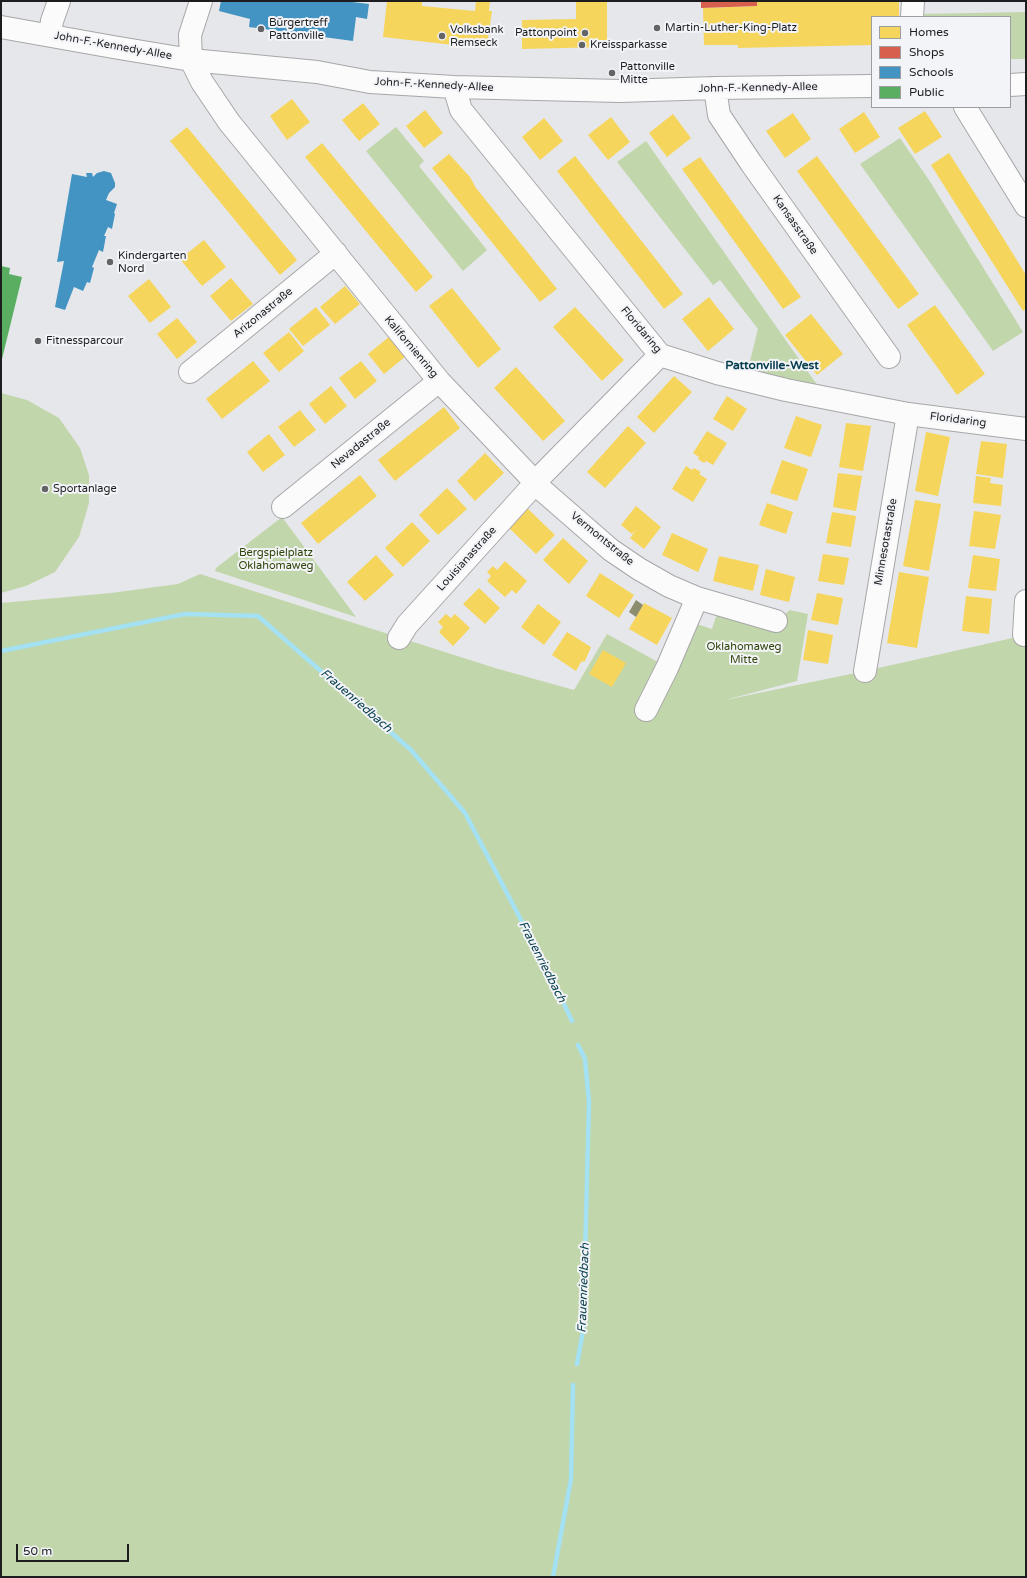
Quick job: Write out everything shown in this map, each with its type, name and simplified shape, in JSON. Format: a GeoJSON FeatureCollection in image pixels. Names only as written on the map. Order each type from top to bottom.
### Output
{"type":"FeatureCollection","features":[{"type":"Feature","properties":{"kind":"street"},"geometry":{"type":"LineString","coordinates":[[50,35],[52,21],[59,1]]}},
{"type":"Feature","properties":{"kind":"street"},"geometry":{"type":"LineString","coordinates":[[191,60],[190,35],[201,1]]}},
{"type":"Feature","properties":{"kind":"street"},"geometry":{"type":"LineString","coordinates":[[912,16],[913,1]]}},
{"type":"Feature","properties":{"kind":"street","name":"John-F.-Kennedy-Allee"},"geometry":{"type":"LineString","coordinates":[[1,27],[191,60],[317,72],[370,82],[454,87],[620,92],[715,88],[871,86]]}},
{"type":"Feature","properties":{"kind":"street","name":"Kalifornienring"},"geometry":{"type":"LineString","coordinates":[[191,60],[202,82],[229,122],[439,381],[535,482]]}},
{"type":"Feature","properties":{"kind":"street"},"geometry":{"type":"LineString","coordinates":[[1011,84],[1026,84]]}},
{"type":"Feature","properties":{"kind":"street","name":"Floridaring"},"geometry":{"type":"LineString","coordinates":[[454,87],[461,110],[660,355],[717,373],[771,386],[908,414],[1026,429]]}},
{"type":"Feature","properties":{"kind":"street","name":"Kansasstraße"},"geometry":{"type":"LineString","coordinates":[[715,88],[719,115],[751,163],[888,357]]}},
{"type":"Feature","properties":{"kind":"street"},"geometry":{"type":"LineString","coordinates":[[966,108],[1026,206]]}},
{"type":"Feature","properties":{"kind":"street","name":"Arizonastraße"},"geometry":{"type":"LineString","coordinates":[[190,372],[336,253]]}},
{"type":"Feature","properties":{"kind":"street"},"geometry":{"type":"LineString","coordinates":[[535,482],[660,355]]}},
{"type":"Feature","properties":{"kind":"street","name":"Nevadastraße"},"geometry":{"type":"LineString","coordinates":[[283,507],[439,381]]}},
{"type":"Feature","properties":{"kind":"street","name":"Minnesotastraße"},"geometry":{"type":"LineString","coordinates":[[865,671],[908,414]]}},
{"type":"Feature","properties":{"kind":"street","name":"Vermontstraße"},"geometry":{"type":"LineString","coordinates":[[535,482],[542,490],[612,550],[638,569],[669,586],[697,598],[776,621]]}},
{"type":"Feature","properties":{"kind":"street","name":"Louisianastraße"},"geometry":{"type":"LineString","coordinates":[[399,638],[407,625],[535,482]]}},
{"type":"Feature","properties":{"kind":"street"},"geometry":{"type":"LineString","coordinates":[[646,710],[673,654],[697,598]]}},
{"type":"Feature","properties":{"kind":"street"},"geometry":{"type":"LineString","coordinates":[[1024,636],[1026,601]]}},
{"type":"Feature","properties":{"kind":"green space"},"geometry":{"type":"Polygon","coordinates":[[[1026,12],[1026,59],[1011,59],[1011,16],[919,16],[919,14],[1026,12]]]}},
{"type":"Feature","properties":{"kind":"green space"},"geometry":{"type":"Polygon","coordinates":[[[396,127],[424,161],[419,166],[487,250],[463,271],[366,151],[396,127]]]}},
{"type":"Feature","properties":{"kind":"green space"},"geometry":{"type":"Polygon","coordinates":[[[900,138],[929,180],[1023,332],[993,351],[860,164],[900,138]]]}},
{"type":"Feature","properties":{"kind":"green space"},"geometry":{"type":"Polygon","coordinates":[[[646,141],[820,389],[747,373],[758,329],[720,280],[713,285],[617,162],[646,141]]]}},
{"type":"Feature","properties":{"kind":"green space","name":"Sportanlage"},"geometry":{"type":"Polygon","coordinates":[[[1,393],[27,400],[59,418],[80,448],[89,475],[89,503],[79,537],[55,572],[26,586],[1,593],[1,393]]]}},
{"type":"Feature","properties":{"kind":"green space","name":"Bergspielplatz Oklahomaweg"},"geometry":{"type":"Polygon","coordinates":[[[282,517],[356,617],[215,571],[216,568],[282,517]]]}},
{"type":"Feature","properties":{"kind":"green space","name":"Oklahomaweg Mitte"},"geometry":{"type":"Polygon","coordinates":[[[200,574],[495,668],[574,690],[607,634],[667,667],[688,621],[712,629],[720,605],[776,621],[790,610],[808,614],[797,681],[725,700],[865,671],[1026,635],[1026,1577],[1,1577],[1,603],[111,593],[178,584],[200,574]]]}},
{"type":"Feature","properties":{"kind":"building: Homes"},"geometry":{"type":"Polygon","coordinates":[[[387,1],[422,1],[422,6],[475,11],[476,1],[490,1],[489,11],[492,11],[487,46],[462,43],[462,46],[383,37],[387,1]]]}},
{"type":"Feature","properties":{"kind":"building: Homes","name":"Pattonpoint"},"geometry":{"type":"Polygon","coordinates":[[[576,1],[607,1],[607,47],[522,49],[522,20],[576,19],[576,1]]]}},
{"type":"Feature","properties":{"kind":"building: Homes"},"geometry":{"type":"Polygon","coordinates":[[[757,1],[899,1],[899,16],[871,16],[871,45],[738,48],[738,45],[704,45],[703,8],[757,6],[757,1]]]}},
{"type":"Feature","properties":{"kind":"building: Homes"},"geometry":{"type":"Polygon","coordinates":[[[292,99],[310,122],[287,140],[270,116],[292,99]]]}},
{"type":"Feature","properties":{"kind":"building: Homes"},"geometry":{"type":"Polygon","coordinates":[[[363,103],[380,124],[359,141],[342,120],[363,103]]]}},
{"type":"Feature","properties":{"kind":"building: Homes"},"geometry":{"type":"Polygon","coordinates":[[[425,110],[443,133],[424,148],[406,126],[425,110]]]}},
{"type":"Feature","properties":{"kind":"building: Homes"},"geometry":{"type":"Polygon","coordinates":[[[925,111],[942,137],[915,154],[898,128],[925,111]]]}},
{"type":"Feature","properties":{"kind":"building: Homes"},"geometry":{"type":"Polygon","coordinates":[[[864,112],[880,137],[855,153],[839,129],[864,112]]]}},
{"type":"Feature","properties":{"kind":"building: Homes"},"geometry":{"type":"Polygon","coordinates":[[[793,113],[811,139],[785,158],[766,131],[793,113]]]}},
{"type":"Feature","properties":{"kind":"building: Homes"},"geometry":{"type":"Polygon","coordinates":[[[673,114],[691,138],[667,157],[649,133],[673,114]]]}},
{"type":"Feature","properties":{"kind":"building: Homes"},"geometry":{"type":"Polygon","coordinates":[[[611,117],[630,142],[608,160],[588,135],[611,117]]]}},
{"type":"Feature","properties":{"kind":"building: Homes"},"geometry":{"type":"Polygon","coordinates":[[[544,118],[563,141],[540,160],[522,137],[544,118]]]}},
{"type":"Feature","properties":{"kind":"building: Homes"},"geometry":{"type":"Polygon","coordinates":[[[187,127],[297,260],[280,275],[170,141],[187,127]]]}},
{"type":"Feature","properties":{"kind":"building: Homes"},"geometry":{"type":"Polygon","coordinates":[[[322,143],[433,277],[416,292],[305,157],[322,143]]]}},
{"type":"Feature","properties":{"kind":"building: Homes"},"geometry":{"type":"Polygon","coordinates":[[[949,153],[1026,275],[1026,309],[1023,311],[931,165],[949,153]]]}},
{"type":"Feature","properties":{"kind":"building: Homes"},"geometry":{"type":"Polygon","coordinates":[[[449,154],[470,177],[476,188],[557,289],[540,302],[432,168],[449,154]]]}},
{"type":"Feature","properties":{"kind":"building: Homes"},"geometry":{"type":"Polygon","coordinates":[[[575,156],[683,294],[664,309],[557,171],[575,156]]]}},
{"type":"Feature","properties":{"kind":"building: Homes"},"geometry":{"type":"Polygon","coordinates":[[[817,156],[919,294],[898,309],[797,171],[817,156]]]}},
{"type":"Feature","properties":{"kind":"building: Homes"},"geometry":{"type":"Polygon","coordinates":[[[700,157],[801,297],[783,309],[682,169],[700,157]]]}},
{"type":"Feature","properties":{"kind":"building: Homes"},"geometry":{"type":"Polygon","coordinates":[[[204,240],[226,267],[202,286],[180,259],[204,240]]]}},
{"type":"Feature","properties":{"kind":"building: Homes"},"geometry":{"type":"Polygon","coordinates":[[[231,278],[253,304],[231,321],[210,296],[231,278]]]}},
{"type":"Feature","properties":{"kind":"building: Homes"},"geometry":{"type":"Polygon","coordinates":[[[149,279],[171,307],[150,323],[128,296],[149,279]]]}},
{"type":"Feature","properties":{"kind":"building: Homes"},"geometry":{"type":"Polygon","coordinates":[[[345,286],[360,304],[335,324],[320,307],[345,286]]]}},
{"type":"Feature","properties":{"kind":"building: Homes"},"geometry":{"type":"Polygon","coordinates":[[[452,288],[501,349],[478,368],[429,306],[452,288]]]}},
{"type":"Feature","properties":{"kind":"building: Homes"},"geometry":{"type":"Polygon","coordinates":[[[709,297],[734,329],[708,351],[682,319],[709,297]]]}},
{"type":"Feature","properties":{"kind":"building: Homes"},"geometry":{"type":"Polygon","coordinates":[[[935,305],[985,374],[957,395],[907,325],[935,305]]]}},
{"type":"Feature","properties":{"kind":"building: Homes"},"geometry":{"type":"Polygon","coordinates":[[[316,307],[330,325],[303,346],[289,329],[316,307]]]}},
{"type":"Feature","properties":{"kind":"building: Homes"},"geometry":{"type":"Polygon","coordinates":[[[575,307],[624,360],[602,381],[553,327],[575,307]]]}},
{"type":"Feature","properties":{"kind":"building: Homes"},"geometry":{"type":"Polygon","coordinates":[[[811,314],[843,354],[817,375],[785,335],[811,314]]]}},
{"type":"Feature","properties":{"kind":"building: Homes"},"geometry":{"type":"Polygon","coordinates":[[[177,318],[197,342],[177,359],[157,334],[177,318]]]}},
{"type":"Feature","properties":{"kind":"building: Homes"},"geometry":{"type":"Polygon","coordinates":[[[289,332],[304,351],[279,372],[263,353],[289,332]]]}},
{"type":"Feature","properties":{"kind":"building: Homes"},"geometry":{"type":"Polygon","coordinates":[[[390,336],[406,356],[384,374],[368,354],[390,336]]]}},
{"type":"Feature","properties":{"kind":"building: Homes"},"geometry":{"type":"Polygon","coordinates":[[[253,361],[270,381],[222,419],[206,399],[253,361]]]}},
{"type":"Feature","properties":{"kind":"building: Homes"},"geometry":{"type":"Polygon","coordinates":[[[361,361],[377,381],[355,399],[339,378],[361,361]]]}},
{"type":"Feature","properties":{"kind":"building: Homes"},"geometry":{"type":"Polygon","coordinates":[[[516,367],[565,421],[543,441],[494,388],[516,367]]]}},
{"type":"Feature","properties":{"kind":"building: Homes"},"geometry":{"type":"Polygon","coordinates":[[[674,376],[692,392],[654,433],[637,417],[674,376]]]}},
{"type":"Feature","properties":{"kind":"building: Homes"},"geometry":{"type":"Polygon","coordinates":[[[331,386],[347,406],[325,424],[309,404],[331,386]]]}},
{"type":"Feature","properties":{"kind":"building: Homes"},"geometry":{"type":"Polygon","coordinates":[[[727,396],[747,409],[733,431],[713,419],[727,396]]]}},
{"type":"Feature","properties":{"kind":"building: Homes"},"geometry":{"type":"Polygon","coordinates":[[[444,407],[460,428],[395,481],[378,460],[444,407]]]}},
{"type":"Feature","properties":{"kind":"building: Homes"},"geometry":{"type":"Polygon","coordinates":[[[300,410],[316,430],[294,447],[278,427],[300,410]]]}},
{"type":"Feature","properties":{"kind":"building: Homes"},"geometry":{"type":"Polygon","coordinates":[[[796,416],[822,425],[811,457],[784,448],[796,416]]]}},
{"type":"Feature","properties":{"kind":"building: Homes"},"geometry":{"type":"Polygon","coordinates":[[[846,423],[871,426],[863,471],[839,467],[846,423]]]}},
{"type":"Feature","properties":{"kind":"building: Homes"},"geometry":{"type":"Polygon","coordinates":[[[628,426],[646,443],[605,488],[587,472],[628,426]]]}},
{"type":"Feature","properties":{"kind":"building: Homes"},"geometry":{"type":"Polygon","coordinates":[[[707,431],[727,443],[713,465],[706,461],[704,463],[693,453],[707,431]]]}},
{"type":"Feature","properties":{"kind":"building: Homes"},"geometry":{"type":"Polygon","coordinates":[[[926,432],[950,437],[938,496],[915,491],[926,432]]]}},
{"type":"Feature","properties":{"kind":"building: Homes"},"geometry":{"type":"Polygon","coordinates":[[[269,434],[285,455],[263,472],[247,452],[269,434]]]}},
{"type":"Feature","properties":{"kind":"building: Homes"},"geometry":{"type":"Polygon","coordinates":[[[981,441],[1007,444],[1003,478],[976,474],[981,441]]]}},
{"type":"Feature","properties":{"kind":"building: Homes"},"geometry":{"type":"Polygon","coordinates":[[[485,453],[504,473],[475,501],[457,481],[485,453]]]}},
{"type":"Feature","properties":{"kind":"building: Homes"},"geometry":{"type":"Polygon","coordinates":[[[782,460],[808,469],[797,501],[770,493],[782,460]]]}},
{"type":"Feature","properties":{"kind":"building: Homes"},"geometry":{"type":"Polygon","coordinates":[[[686,466],[692,470],[694,468],[701,472],[699,474],[707,479],[693,502],[672,489],[686,466]]]}},
{"type":"Feature","properties":{"kind":"building: Homes"},"geometry":{"type":"Polygon","coordinates":[[[838,473],[862,476],[856,511],[833,507],[838,473]]]}},
{"type":"Feature","properties":{"kind":"building: Homes"},"geometry":{"type":"Polygon","coordinates":[[[360,475],[377,496],[318,544],[301,523],[360,475]]]}},
{"type":"Feature","properties":{"kind":"building: Homes"},"geometry":{"type":"Polygon","coordinates":[[[976,476],[991,478],[990,483],[1003,485],[1001,506],[973,503],[976,476]]]}},
{"type":"Feature","properties":{"kind":"building: Homes"},"geometry":{"type":"Polygon","coordinates":[[[447,488],[467,509],[438,535],[419,515],[447,488]]]}},
{"type":"Feature","properties":{"kind":"building: Homes"},"geometry":{"type":"Polygon","coordinates":[[[915,500],[941,504],[929,571],[903,566],[915,500]]]}},
{"type":"Feature","properties":{"kind":"building: Homes"},"geometry":{"type":"Polygon","coordinates":[[[767,503],[793,512],[786,534],[759,525],[767,503]]]}},
{"type":"Feature","properties":{"kind":"building: Homes"},"geometry":{"type":"Polygon","coordinates":[[[525,506],[555,535],[536,554],[507,526],[525,506]]]}},
{"type":"Feature","properties":{"kind":"building: Homes"},"geometry":{"type":"Polygon","coordinates":[[[636,506],[661,527],[644,549],[630,538],[637,529],[632,534],[621,525],[636,506]]]}},
{"type":"Feature","properties":{"kind":"building: Homes"},"geometry":{"type":"Polygon","coordinates":[[[974,511],[1001,515],[995,549],[969,546],[974,511]]]}},
{"type":"Feature","properties":{"kind":"building: Homes"},"geometry":{"type":"Polygon","coordinates":[[[832,512],[856,516],[851,547],[826,543],[832,512]]]}},
{"type":"Feature","properties":{"kind":"building: Homes"},"geometry":{"type":"Polygon","coordinates":[[[412,522],[430,541],[403,567],[385,548],[412,522]]]}},
{"type":"Feature","properties":{"kind":"building: Homes"},"geometry":{"type":"Polygon","coordinates":[[[672,533],[708,549],[698,572],[662,555],[672,533]]]}},
{"type":"Feature","properties":{"kind":"building: Homes"},"geometry":{"type":"Polygon","coordinates":[[[563,538],[588,561],[569,584],[543,560],[563,538]]]}},
{"type":"Feature","properties":{"kind":"building: Homes"},"geometry":{"type":"Polygon","coordinates":[[[823,554],[849,558],[844,585],[818,581],[823,554]]]}},
{"type":"Feature","properties":{"kind":"building: Homes"},"geometry":{"type":"Polygon","coordinates":[[[376,555],[394,575],[365,601],[347,582],[376,555]]]}},
{"type":"Feature","properties":{"kind":"building: Homes"},"geometry":{"type":"Polygon","coordinates":[[[973,555],[1000,559],[996,591],[968,588],[973,555]]]}},
{"type":"Feature","properties":{"kind":"building: Homes"},"geometry":{"type":"Polygon","coordinates":[[[719,556],[759,565],[753,591],[713,581],[719,556]]]}},
{"type":"Feature","properties":{"kind":"building: Homes"},"geometry":{"type":"Polygon","coordinates":[[[505,561],[527,581],[516,594],[512,590],[505,597],[487,581],[491,576],[487,572],[493,566],[497,570],[505,561]]]}},
{"type":"Feature","properties":{"kind":"building: Homes"},"geometry":{"type":"Polygon","coordinates":[[[766,569],[795,577],[789,602],[760,595],[766,569]]]}},
{"type":"Feature","properties":{"kind":"building: Homes"},"geometry":{"type":"Polygon","coordinates":[[[899,572],[929,577],[917,648],[887,643],[899,572]]]}},
{"type":"Feature","properties":{"kind":"building: Homes"},"geometry":{"type":"Polygon","coordinates":[[[600,573],[634,595],[619,618],[586,596],[600,573]]]}},
{"type":"Feature","properties":{"kind":"building: Homes"},"geometry":{"type":"Polygon","coordinates":[[[479,588],[500,608],[485,624],[463,604],[479,588]]]}},
{"type":"Feature","properties":{"kind":"building: Homes"},"geometry":{"type":"Polygon","coordinates":[[[817,593],[843,598],[838,625],[811,620],[817,593]]]}},
{"type":"Feature","properties":{"kind":"building: Homes"},"geometry":{"type":"Polygon","coordinates":[[[966,596],[992,599],[989,634],[962,631],[966,596]]]}},
{"type":"Feature","properties":{"kind":"building: Homes"},"geometry":{"type":"Polygon","coordinates":[[[644,603],[672,618],[657,645],[629,629],[644,603]]]}},
{"type":"Feature","properties":{"kind":"building: Homes"},"geometry":{"type":"Polygon","coordinates":[[[538,604],[561,622],[544,645],[521,627],[538,604]]]}},
{"type":"Feature","properties":{"kind":"building: Homes"},"geometry":{"type":"Polygon","coordinates":[[[446,614],[451,618],[455,614],[470,628],[453,646],[439,632],[443,627],[438,622],[446,614]]]}},
{"type":"Feature","properties":{"kind":"building: Homes"},"geometry":{"type":"Polygon","coordinates":[[[808,630],[833,635],[828,664],[803,660],[808,630]]]}},
{"type":"Feature","properties":{"kind":"building: Homes"},"geometry":{"type":"Polygon","coordinates":[[[567,632],[591,647],[585,661],[581,662],[576,671],[552,655],[567,632]]]}},
{"type":"Feature","properties":{"kind":"building: Homes"},"geometry":{"type":"Polygon","coordinates":[[[603,650],[626,663],[612,687],[589,674],[603,650]]]}},
{"type":"Feature","properties":{"kind":"building: Shops"},"geometry":{"type":"Polygon","coordinates":[[[701,1],[757,1],[757,6],[701,8],[701,1]]]}},
{"type":"Feature","properties":{"kind":"building: Schools"},"geometry":{"type":"Polygon","coordinates":[[[221,1],[344,1],[369,4],[367,19],[356,17],[353,41],[249,27],[250,19],[219,11],[221,1]]]}},
{"type":"Feature","properties":{"kind":"building: Schools"},"geometry":{"type":"Polygon","coordinates":[[[104,171],[111,173],[115,183],[115,187],[109,193],[106,200],[117,204],[112,229],[108,227],[104,236],[106,236],[103,252],[99,250],[92,267],[94,268],[90,283],[87,282],[83,291],[74,287],[65,310],[55,307],[64,261],[57,262],[72,174],[87,177],[86,173],[92,173],[93,177],[97,173],[104,171]]]}},
{"type":"Feature","properties":{"kind":"building: Public"},"geometry":{"type":"Polygon","coordinates":[[[1,266],[10,268],[9,274],[22,277],[2,359],[1,266]]]}},
{"type":"Feature","properties":{"kind":"building: Industry"},"geometry":{"type":"Polygon","coordinates":[[[636,600],[643,605],[636,617],[629,612],[636,600]]]}},
{"type":"Feature","properties":{"kind":"waterway","name":"Frauenriedbach"},"geometry":{"type":"LineString","coordinates":[[1,651],[185,614],[258,616],[411,750],[465,813],[553,981],[572,1021]]}},
{"type":"Feature","properties":{"kind":"waterway","name":"Frauenriedbach"},"geometry":{"type":"LineString","coordinates":[[577,1364],[583,1331],[589,1102],[585,1059],[578,1045]]}},
{"type":"Feature","properties":{"kind":"waterway","name":"Frauenriedbach"},"geometry":{"type":"LineString","coordinates":[[553,1577],[571,1479],[573,1385]]}},
{"type":"Feature","properties":{"kind":"place","name":"Martin-Luther-King-Platz"},"geometry":{"type":"Point","coordinates":[657,28]}},
{"type":"Feature","properties":{"kind":"place","name":"Bürgertreff Pattonville"},"geometry":{"type":"Point","coordinates":[261,29]}},
{"type":"Feature","properties":{"kind":"place","name":"Pattonpoint"},"geometry":{"type":"Point","coordinates":[585,33]}},
{"type":"Feature","properties":{"kind":"place","name":"Volksbank Remseck"},"geometry":{"type":"Point","coordinates":[442,36]}},
{"type":"Feature","properties":{"kind":"place","name":"Kreissparkasse"},"geometry":{"type":"Point","coordinates":[582,45]}},
{"type":"Feature","properties":{"kind":"place","name":"Pattonville Mitte"},"geometry":{"type":"Point","coordinates":[612,73]}},
{"type":"Feature","properties":{"kind":"place","name":"Kindergarten Nord"},"geometry":{"type":"Point","coordinates":[110,262]}},
{"type":"Feature","properties":{"kind":"place","name":"Fitnessparcour"},"geometry":{"type":"Point","coordinates":[38,341]}},
{"type":"Feature","properties":{"kind":"place","name":"Sportanlage"},"geometry":{"type":"Point","coordinates":[45,489]}},
{"type":"Feature","properties":{"kind":"district","name":"Pattonville-West"},"geometry":{"type":"Point","coordinates":[772,366]}}]}
